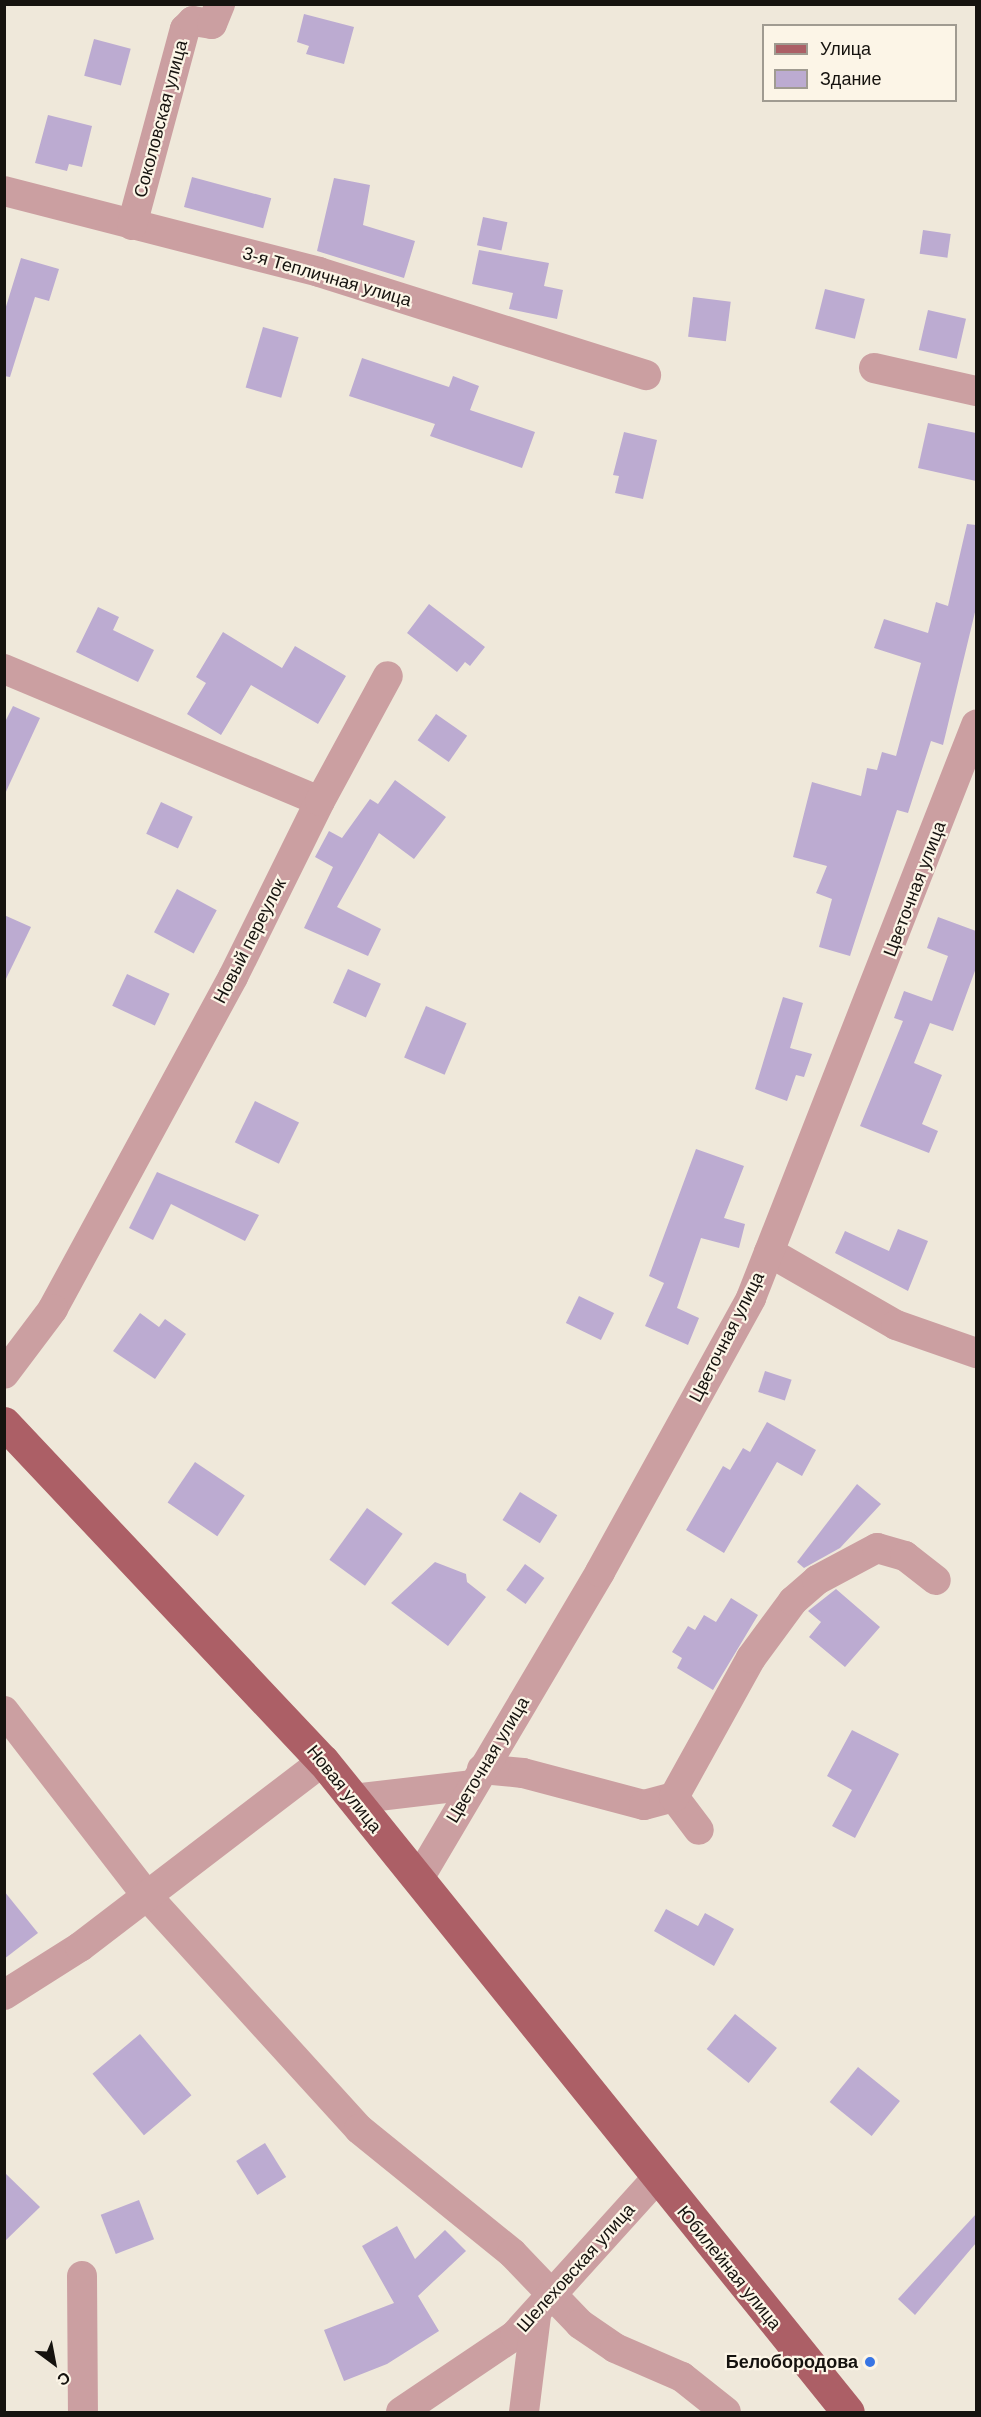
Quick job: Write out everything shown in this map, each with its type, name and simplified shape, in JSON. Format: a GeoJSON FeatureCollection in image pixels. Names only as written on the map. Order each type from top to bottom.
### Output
{"type":"FeatureCollection","features":[{"type":"Feature","properties":{"kind":"main road","name":"Новая улица"},"geometry":{"type":"LineString","coordinates":[[4,1423],[323,1761],[657,2178]]}},
{"type":"Feature","properties":{"kind":"main road","name":"Юбилейная улица"},"geometry":{"type":"LineString","coordinates":[[657,2178],[848,2412]]}},
{"type":"Feature","properties":{"kind":"street","name":"Соколовская улица"},"geometry":{"type":"LineString","coordinates":[[132,225],[185,29],[193,21],[212,24],[220,4]]}},
{"type":"Feature","properties":{"kind":"street","name":"3-я Тепличная улица"},"geometry":{"type":"LineString","coordinates":[[4,191],[319,272],[646,375]]}},
{"type":"Feature","properties":{"kind":"street"},"geometry":{"type":"LineString","coordinates":[[874,368],[976,391]]}},
{"type":"Feature","properties":{"kind":"street"},"geometry":{"type":"LineString","coordinates":[[4,669],[320,801]]}},
{"type":"Feature","properties":{"kind":"street","name":"Новый переулок"},"geometry":{"type":"LineString","coordinates":[[4,1374],[53,1309],[233,977],[320,801],[388,676]]}},
{"type":"Feature","properties":{"kind":"street","name":"Цветочная улица"},"geometry":{"type":"LineString","coordinates":[[418,1880],[600,1572],[751,1298],[976,725]]}},
{"type":"Feature","properties":{"kind":"street"},"geometry":{"type":"LineString","coordinates":[[769,1251],[896,1325],[976,1353]]}},
{"type":"Feature","properties":{"kind":"street"},"geometry":{"type":"LineString","coordinates":[[353,1799],[478,1777],[523,1773],[644,1805],[674,1797],[751,1658],[793,1601],[817,1580],[877,1548],[905,1556],[936,1580]]}},
{"type":"Feature","properties":{"kind":"street"},"geometry":{"type":"LineString","coordinates":[[4,1711],[148,1897],[359,2129],[512,2253],[545,2307],[599,2339],[682,2377],[726,2412]]}},
{"type":"Feature","properties":{"kind":"street"},"geometry":{"type":"LineString","coordinates":[[4,1995],[148,1897],[323,1761]]}},
{"type":"Feature","properties":{"kind":"street"},"geometry":{"type":"LineString","coordinates":[[674,1797],[699,1830]]}},
{"type":"Feature","properties":{"kind":"street","name":"Шелеховская улица"},"geometry":{"type":"LineString","coordinates":[[413,2409],[490,2355],[545,2307],[657,2178]]}},
{"type":"Feature","properties":{"kind":"street"},"geometry":{"type":"LineString","coordinates":[[82,2276],[83,2412]]}},
{"type":"Feature","properties":{"kind":"street"},"geometry":{"type":"LineString","coordinates":[[524,2412],[545,2307]]}},
{"type":"Feature","properties":{"kind":"building"},"geometry":{"type":"Polygon","coordinates":[[[304,14],[354,27],[344,64],[306,54],[309,46],[297,42],[304,14]]]}},
{"type":"Feature","properties":{"kind":"building"},"geometry":{"type":"Polygon","coordinates":[[[94,39],[131,49],[121,86],[84,76],[94,39]]]}},
{"type":"Feature","properties":{"kind":"building"},"geometry":{"type":"Polygon","coordinates":[[[48,115],[92,126],[82,167],[69,164],[67,171],[35,163],[48,115]]]}},
{"type":"Feature","properties":{"kind":"building"},"geometry":{"type":"Polygon","coordinates":[[[192,177],[271,198],[263,228],[184,207],[192,177]]]}},
{"type":"Feature","properties":{"kind":"building"},"geometry":{"type":"Polygon","coordinates":[[[334,178],[370,185],[363,225],[415,241],[404,278],[317,251],[334,178]]]}},
{"type":"Feature","properties":{"kind":"building"},"geometry":{"type":"Polygon","coordinates":[[[483,217],[507,222],[501,251],[477,245],[483,217]]]}},
{"type":"Feature","properties":{"kind":"building"},"geometry":{"type":"Polygon","coordinates":[[[923,230],[951,234],[947,258],[920,254],[923,230]]]}},
{"type":"Feature","properties":{"kind":"building"},"geometry":{"type":"Polygon","coordinates":[[[479,250],[549,263],[544,286],[563,290],[557,319],[509,309],[513,293],[472,284],[479,250]]]}},
{"type":"Feature","properties":{"kind":"building"},"geometry":{"type":"Polygon","coordinates":[[[21,258],[59,269],[49,301],[35,297],[10,377],[4,376],[4,313],[21,258]]]}},
{"type":"Feature","properties":{"kind":"building"},"geometry":{"type":"Polygon","coordinates":[[[825,289],[865,299],[855,339],[815,329],[825,289]]]}},
{"type":"Feature","properties":{"kind":"building"},"geometry":{"type":"Polygon","coordinates":[[[693,297],[731,302],[726,341],[688,337],[693,297]]]}},
{"type":"Feature","properties":{"kind":"building"},"geometry":{"type":"Polygon","coordinates":[[[928,310],[966,319],[957,359],[919,350],[928,310]]]}},
{"type":"Feature","properties":{"kind":"building"},"geometry":{"type":"Polygon","coordinates":[[[263,327],[299,337],[281,398],[246,388],[263,327]]]}},
{"type":"Feature","properties":{"kind":"building"},"geometry":{"type":"Polygon","coordinates":[[[362,358],[449,387],[453,376],[479,386],[470,410],[535,432],[522,468],[430,436],[435,424],[349,396],[362,358]]]}},
{"type":"Feature","properties":{"kind":"building"},"geometry":{"type":"Polygon","coordinates":[[[928,423],[976,433],[976,481],[918,468],[928,423]]]}},
{"type":"Feature","properties":{"kind":"building"},"geometry":{"type":"Polygon","coordinates":[[[624,432],[657,440],[643,499],[615,493],[619,476],[613,475],[624,432]]]}},
{"type":"Feature","properties":{"kind":"building"},"geometry":{"type":"Polygon","coordinates":[[[967,524],[976,525],[976,608],[943,745],[931,741],[908,813],[897,810],[850,956],[819,947],[832,899],[816,893],[827,866],[793,857],[812,782],[861,796],[867,768],[877,770],[882,752],[896,756],[921,663],[874,648],[884,619],[928,633],[936,602],[948,606],[967,524]]]}},
{"type":"Feature","properties":{"kind":"building"},"geometry":{"type":"Polygon","coordinates":[[[429,604],[485,647],[470,666],[465,662],[457,672],[407,633],[429,604]]]}},
{"type":"Feature","properties":{"kind":"building"},"geometry":{"type":"Polygon","coordinates":[[[98,607],[119,617],[113,630],[154,650],[138,682],[76,652],[98,607]]]}},
{"type":"Feature","properties":{"kind":"building"},"geometry":{"type":"Polygon","coordinates":[[[223,632],[282,668],[295,646],[346,676],[318,724],[251,685],[221,735],[187,714],[206,683],[196,677],[223,632]]]}},
{"type":"Feature","properties":{"kind":"building"},"geometry":{"type":"Polygon","coordinates":[[[13,706],[40,718],[4,796],[4,724],[13,706]]]}},
{"type":"Feature","properties":{"kind":"building"},"geometry":{"type":"Polygon","coordinates":[[[436,714],[467,736],[449,762],[418,740],[436,714]]]}},
{"type":"Feature","properties":{"kind":"building"},"geometry":{"type":"Polygon","coordinates":[[[395,780],[446,817],[414,859],[379,833],[337,907],[381,929],[368,956],[304,928],[333,867],[315,857],[329,831],[342,838],[370,799],[378,804],[395,780]]]}},
{"type":"Feature","properties":{"kind":"building"},"geometry":{"type":"Polygon","coordinates":[[[161,802],[193,817],[178,849],[146,834],[161,802]]]}},
{"type":"Feature","properties":{"kind":"building"},"geometry":{"type":"Polygon","coordinates":[[[177,889],[217,910],[194,953],[154,932],[177,889]]]}},
{"type":"Feature","properties":{"kind":"building"},"geometry":{"type":"Polygon","coordinates":[[[4,915],[31,927],[4,983],[4,915]]]}},
{"type":"Feature","properties":{"kind":"building"},"geometry":{"type":"Polygon","coordinates":[[[938,917],[976,931],[976,968],[953,1031],[930,1023],[914,1063],[942,1075],[922,1124],[938,1131],[929,1153],[860,1126],[903,1021],[894,1018],[904,991],[932,1001],[948,956],[927,948],[938,917]]]}},
{"type":"Feature","properties":{"kind":"building"},"geometry":{"type":"Polygon","coordinates":[[[348,969],[381,984],[366,1017],[333,1003],[348,969]]]}},
{"type":"Feature","properties":{"kind":"building"},"geometry":{"type":"Polygon","coordinates":[[[127,974],[170,994],[155,1026],[112,1006],[127,974]]]}},
{"type":"Feature","properties":{"kind":"building"},"geometry":{"type":"Polygon","coordinates":[[[783,997],[803,1003],[790,1048],[812,1054],[804,1077],[796,1075],[787,1101],[755,1089],[783,997]]]}},
{"type":"Feature","properties":{"kind":"building"},"geometry":{"type":"Polygon","coordinates":[[[426,1006],[467,1023],[445,1075],[404,1058],[426,1006]]]}},
{"type":"Feature","properties":{"kind":"building"},"geometry":{"type":"Polygon","coordinates":[[[255,1101],[299,1122],[279,1164],[235,1142],[255,1101]]]}},
{"type":"Feature","properties":{"kind":"building"},"geometry":{"type":"Polygon","coordinates":[[[696,1149],[744,1166],[724,1218],[745,1224],[739,1248],[701,1238],[677,1308],[699,1318],[688,1345],[645,1326],[664,1283],[649,1276],[696,1149]]]}},
{"type":"Feature","properties":{"kind":"building"},"geometry":{"type":"Polygon","coordinates":[[[157,1172],[259,1215],[245,1241],[171,1204],[153,1240],[129,1228],[157,1172]]]}},
{"type":"Feature","properties":{"kind":"building"},"geometry":{"type":"Polygon","coordinates":[[[898,1229],[928,1241],[908,1291],[835,1253],[845,1231],[889,1251],[898,1229]]]}},
{"type":"Feature","properties":{"kind":"building"},"geometry":{"type":"Polygon","coordinates":[[[579,1296],[614,1313],[601,1340],[566,1323],[579,1296]]]}},
{"type":"Feature","properties":{"kind":"building"},"geometry":{"type":"Polygon","coordinates":[[[140,1313],[159,1327],[165,1319],[186,1334],[155,1379],[113,1351],[140,1313]]]}},
{"type":"Feature","properties":{"kind":"building"},"geometry":{"type":"Polygon","coordinates":[[[765,1371],[792,1380],[785,1401],[758,1392],[765,1371]]]}},
{"type":"Feature","properties":{"kind":"building"},"geometry":{"type":"Polygon","coordinates":[[[767,1422],[816,1450],[802,1476],[777,1462],[724,1553],[686,1530],[723,1466],[730,1470],[743,1448],[750,1452],[767,1422]]]}},
{"type":"Feature","properties":{"kind":"building"},"geometry":{"type":"Polygon","coordinates":[[[195,1462],[245,1496],[217,1536],[168,1503],[195,1462]]]}},
{"type":"Feature","properties":{"kind":"building"},"geometry":{"type":"Polygon","coordinates":[[[857,1484],[881,1504],[840,1548],[804,1568],[797,1562],[857,1484]]]}},
{"type":"Feature","properties":{"kind":"building"},"geometry":{"type":"Polygon","coordinates":[[[520,1492],[557,1515],[540,1543],[503,1520],[520,1492]]]}},
{"type":"Feature","properties":{"kind":"building"},"geometry":{"type":"Polygon","coordinates":[[[367,1508],[403,1534],[365,1586],[329,1560],[367,1508]]]}},
{"type":"Feature","properties":{"kind":"building"},"geometry":{"type":"Polygon","coordinates":[[[435,1562],[466,1574],[467,1582],[486,1597],[448,1646],[391,1603],[435,1562]]]}},
{"type":"Feature","properties":{"kind":"building"},"geometry":{"type":"Polygon","coordinates":[[[525,1564],[544,1578],[526,1604],[506,1590],[525,1564]]]}},
{"type":"Feature","properties":{"kind":"building"},"geometry":{"type":"Polygon","coordinates":[[[836,1589],[880,1627],[845,1667],[809,1637],[821,1622],[808,1611],[836,1589]]]}},
{"type":"Feature","properties":{"kind":"building"},"geometry":{"type":"Polygon","coordinates":[[[731,1598],[758,1615],[713,1690],[677,1668],[682,1658],[672,1652],[688,1626],[695,1630],[704,1615],[716,1622],[731,1598]]]}},
{"type":"Feature","properties":{"kind":"building"},"geometry":{"type":"Polygon","coordinates":[[[852,1730],[899,1754],[855,1838],[832,1826],[852,1790],[827,1776],[852,1730]]]}},
{"type":"Feature","properties":{"kind":"building"},"geometry":{"type":"Polygon","coordinates":[[[4,1891],[38,1933],[4,1959],[4,1891]]]}},
{"type":"Feature","properties":{"kind":"building"},"geometry":{"type":"Polygon","coordinates":[[[666,1909],[698,1926],[705,1913],[734,1929],[714,1966],[654,1931],[666,1909]]]}},
{"type":"Feature","properties":{"kind":"building"},"geometry":{"type":"Polygon","coordinates":[[[735,2014],[777,2048],[749,2083],[707,2049],[735,2014]]]}},
{"type":"Feature","properties":{"kind":"building"},"geometry":{"type":"Polygon","coordinates":[[[140,2034],[191,2095],[144,2135],[93,2074],[140,2034]]]}},
{"type":"Feature","properties":{"kind":"building"},"geometry":{"type":"Polygon","coordinates":[[[858,2067],[900,2101],[872,2136],[830,2102],[858,2067]]]}},
{"type":"Feature","properties":{"kind":"building"},"geometry":{"type":"Polygon","coordinates":[[[265,2143],[286,2177],[257,2195],[236,2161],[265,2143]]]}},
{"type":"Feature","properties":{"kind":"building"},"geometry":{"type":"Polygon","coordinates":[[[4,2172],[40,2207],[4,2242],[4,2172]]]}},
{"type":"Feature","properties":{"kind":"building"},"geometry":{"type":"Polygon","coordinates":[[[139,2200],[154,2239],[116,2254],[101,2215],[139,2200]]]}},
{"type":"Feature","properties":{"kind":"building"},"geometry":{"type":"Polygon","coordinates":[[[976,2214],[976,2243],[915,2315],[898,2299],[976,2214]]]}},
{"type":"Feature","properties":{"kind":"building"},"geometry":{"type":"Polygon","coordinates":[[[397,2226],[415,2259],[445,2230],[466,2251],[418,2296],[439,2331],[387,2364],[344,2381],[324,2330],[394,2303],[362,2246],[397,2226]]]}},
{"type":"Feature","properties":{"kind":"place","name":"Белобородова"},"geometry":{"type":"Point","coordinates":[870,2362]}}]}
